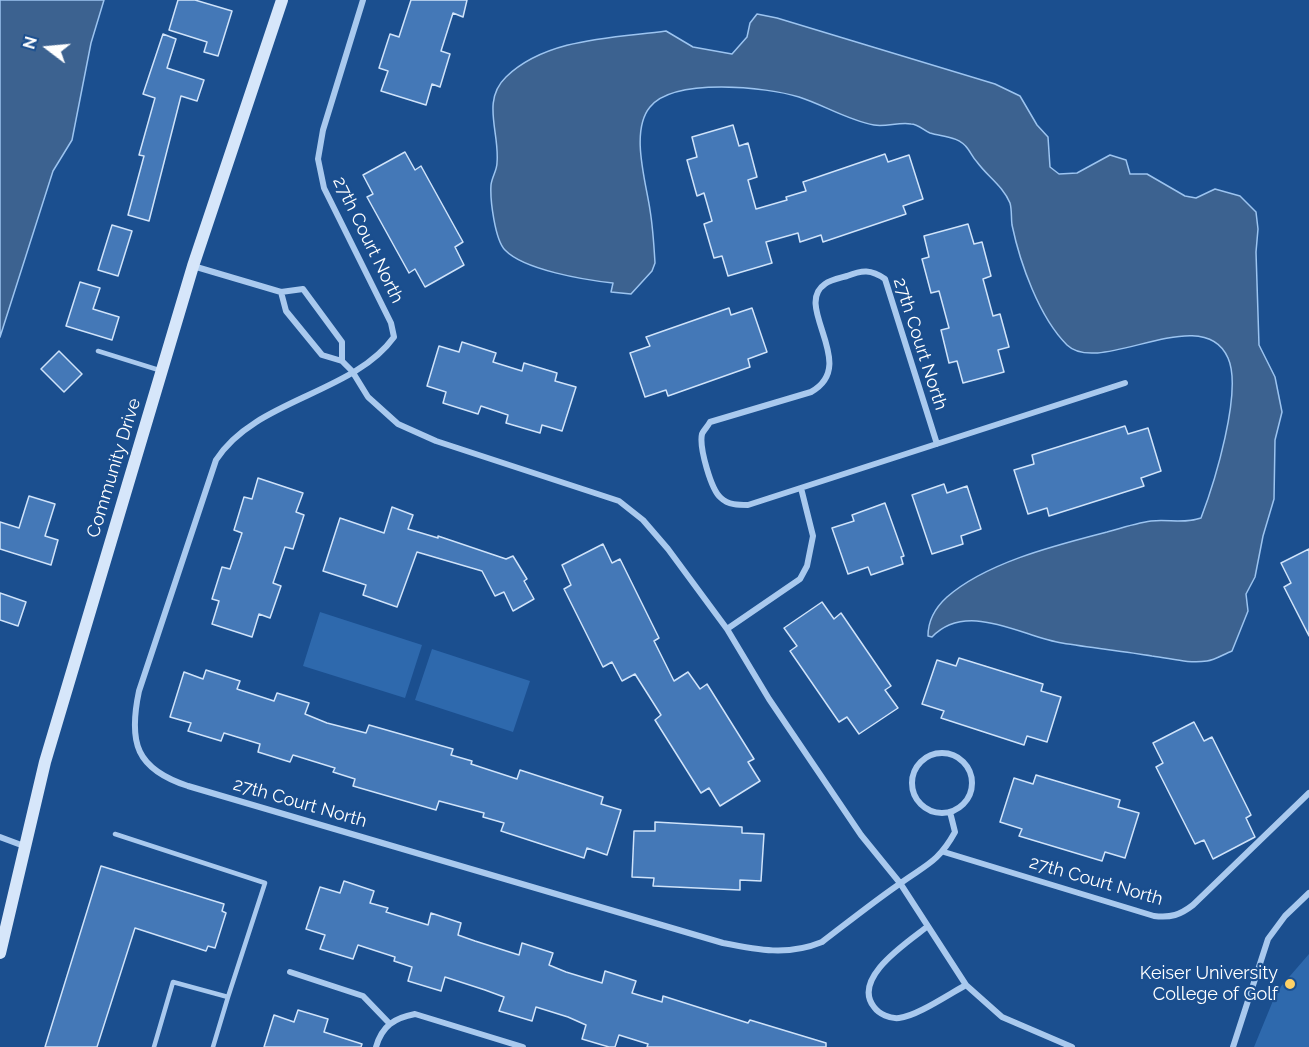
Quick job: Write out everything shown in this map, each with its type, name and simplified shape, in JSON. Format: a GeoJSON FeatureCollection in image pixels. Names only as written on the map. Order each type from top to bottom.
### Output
{"type":"FeatureCollection","features":[{"type":"Feature","properties":{"kind":"street","name":"Community Drive"},"geometry":{"type":"LineString","coordinates":[[0,953],[45,762],[193,266],[282,0]]}},
{"type":"Feature","properties":{"kind":"street","name":"27th Court North"},"geometry":{"type":"LineString","coordinates":[[363,0],[323,130],[318,159],[324,188],[391,323],[394,337],[386,349],[352,371],[239,432],[216,460],[134,715],[139,754],[151,768],[170,780],[188,786],[723,942],[761,951],[783,952],[808,948],[822,942],[944,852],[1154,916],[1168,918],[1182,914],[1309,793]]}},
{"type":"Feature","properties":{"kind":"street"},"geometry":{"type":"LineString","coordinates":[[193,266],[281,292],[303,289],[342,342],[342,361]]}},
{"type":"Feature","properties":{"kind":"street","name":"27th Court North"},"geometry":{"type":"LineString","coordinates":[[937,444],[885,279],[874,271],[860,271],[824,284],[816,295],[816,309],[831,365],[823,386],[811,392],[710,422],[702,434],[702,448],[713,488],[721,499],[734,505],[748,505],[937,444],[1125,383]]}},
{"type":"Feature","properties":{"kind":"street"},"geometry":{"type":"LineString","coordinates":[[281,292],[286,311],[322,355],[342,361],[352,371],[368,397],[398,424],[436,441],[619,501],[643,520],[668,549],[727,629],[769,699],[861,836],[900,883],[966,985],[1002,1017],[1072,1047]]}},
{"type":"Feature","properties":{"kind":"street"},"geometry":{"type":"LineString","coordinates":[[727,629],[800,579],[807,566],[813,536],[801,488]]}},
{"type":"Feature","properties":{"kind":"street"},"geometry":{"type":"LineString","coordinates":[[940,753],[954,755],[960,759],[972,776],[971,791],[964,803],[950,812],[936,812],[923,806],[914,795],[912,781],[916,767],[927,757],[940,753]]}},
{"type":"Feature","properties":{"kind":"street"},"geometry":{"type":"LineString","coordinates":[[944,852],[955,832],[950,812]]}},
{"type":"Feature","properties":{"kind":"street"},"geometry":{"type":"LineString","coordinates":[[0,837],[24,846]]}},
{"type":"Feature","properties":{"kind":"street"},"geometry":{"type":"LineString","coordinates":[[1233,1047],[1268,939],[1285,916],[1309,893]]}},
{"type":"Feature","properties":{"kind":"street"},"geometry":{"type":"LineString","coordinates":[[928,926],[890,958],[869,981],[868,994],[874,1007],[885,1016],[899,1018],[966,985]]}},
{"type":"Feature","properties":{"kind":"street"},"geometry":{"type":"LineString","coordinates":[[290,972],[363,996],[389,1023]]}},
{"type":"Feature","properties":{"kind":"street"},"geometry":{"type":"LineString","coordinates":[[376,1047],[380,1034],[389,1023],[415,1014],[428,1016],[524,1047]]}},
{"type":"Feature","properties":{"kind":"lane"},"geometry":{"type":"LineString","coordinates":[[98,351],[162,371]]}},
{"type":"Feature","properties":{"kind":"lane"},"geometry":{"type":"LineString","coordinates":[[115,834],[264,883],[213,1047]]}},
{"type":"Feature","properties":{"kind":"lane"},"geometry":{"type":"LineString","coordinates":[[154,1047],[173,982],[228,997]]}},
{"type":"Feature","properties":{"kind":"shaded area"},"geometry":{"type":"Polygon","coordinates":[[[0,0],[104,0],[91,43],[72,140],[53,171],[0,337],[0,0]]]}},
{"type":"Feature","properties":{"kind":"shaded area"},"geometry":{"type":"Polygon","coordinates":[[[757,14],[777,18],[995,84],[1020,96],[1037,125],[1048,137],[1050,167],[1059,174],[1077,173],[1110,155],[1126,160],[1130,174],[1147,174],[1185,196],[1196,198],[1215,189],[1240,196],[1256,212],[1259,345],[1275,377],[1282,412],[1275,440],[1274,499],[1263,536],[1255,577],[1246,594],[1248,611],[1232,651],[1210,660],[1186,661],[1062,643],[978,621],[962,621],[946,626],[932,637],[928,636],[933,615],[947,597],[963,585],[1002,564],[1045,549],[1140,523],[1188,521],[1201,518],[1225,438],[1232,392],[1232,373],[1228,358],[1215,342],[1197,336],[1175,337],[1103,352],[1082,352],[1067,345],[1048,320],[1032,289],[1016,240],[1011,206],[1007,197],[960,142],[930,133],[914,124],[864,123],[808,100],[784,93],[722,87],[679,91],[662,98],[650,107],[641,129],[641,157],[651,217],[655,263],[652,271],[631,294],[611,292],[613,283],[572,277],[526,263],[514,257],[501,245],[492,210],[492,182],[497,163],[493,107],[494,96],[506,77],[522,64],[540,54],[560,47],[603,38],[666,31],[693,47],[732,54],[747,37],[750,23],[757,14]]]}},
{"type":"Feature","properties":{"kind":"shaded area"},"geometry":{"type":"Polygon","coordinates":[[[320,612],[422,645],[405,698],[303,666],[320,612]]]}},
{"type":"Feature","properties":{"kind":"shaded area"},"geometry":{"type":"Polygon","coordinates":[[[432,649],[530,681],[513,732],[415,700],[432,649]]]}},
{"type":"Feature","properties":{"kind":"shaded area","name":"Keiser University College of Golf"},"geometry":{"type":"Polygon","coordinates":[[[1309,954],[1309,1047],[1254,1047],[1277,991],[1309,954]]]}},
{"type":"Feature","properties":{"kind":"building"},"geometry":{"type":"Polygon","coordinates":[[[178,0],[195,0],[232,11],[218,56],[204,52],[207,42],[169,30],[178,0]]]}},
{"type":"Feature","properties":{"kind":"building"},"geometry":{"type":"Polygon","coordinates":[[[411,0],[467,0],[463,17],[453,13],[441,51],[450,54],[440,87],[432,84],[426,105],[381,91],[388,71],[379,68],[390,34],[399,37],[411,0]]]}},
{"type":"Feature","properties":{"kind":"building"},"geometry":{"type":"Polygon","coordinates":[[[163,34],[176,39],[167,68],[204,80],[197,101],[181,96],[149,221],[128,215],[144,156],[139,155],[155,98],[143,94],[163,34]]]}},
{"type":"Feature","properties":{"kind":"building"},"geometry":{"type":"Polygon","coordinates":[[[733,125],[739,146],[748,143],[757,177],[748,180],[756,209],[787,200],[786,197],[806,191],[803,182],[885,154],[888,162],[909,155],[923,199],[903,206],[906,214],[823,242],[821,235],[800,242],[798,233],[766,242],[772,263],[728,276],[722,256],[714,258],[704,224],[712,221],[704,193],[697,196],[687,160],[697,157],[692,137],[733,125]]]}},
{"type":"Feature","properties":{"kind":"building"},"geometry":{"type":"Polygon","coordinates":[[[405,152],[415,170],[421,166],[463,242],[455,247],[464,265],[425,287],[415,269],[409,273],[367,197],[373,194],[363,175],[405,152]]]}},
{"type":"Feature","properties":{"kind":"building"},"geometry":{"type":"Polygon","coordinates":[[[968,224],[974,244],[982,242],[991,276],[983,279],[993,316],[1000,314],[1009,347],[998,350],[1004,372],[963,383],[957,361],[949,363],[941,330],[949,328],[939,291],[931,293],[922,259],[929,257],[924,236],[968,224]]]}},
{"type":"Feature","properties":{"kind":"building"},"geometry":{"type":"Polygon","coordinates":[[[112,225],[132,231],[118,276],[98,270],[112,225]]]}},
{"type":"Feature","properties":{"kind":"building"},"geometry":{"type":"Polygon","coordinates":[[[80,282],[100,288],[93,309],[119,317],[112,340],[66,326],[80,282]]]}},
{"type":"Feature","properties":{"kind":"building"},"geometry":{"type":"Polygon","coordinates":[[[729,308],[731,315],[752,308],[767,352],[748,359],[750,367],[668,396],[666,390],[645,397],[630,353],[650,346],[646,337],[729,308]]]}},
{"type":"Feature","properties":{"kind":"building"},"geometry":{"type":"Polygon","coordinates":[[[462,342],[496,353],[493,362],[522,371],[524,363],[557,373],[555,381],[576,387],[562,431],[542,425],[540,433],[506,423],[508,415],[481,406],[478,414],[443,403],[446,392],[427,386],[439,346],[459,352],[462,342]]]}},
{"type":"Feature","properties":{"kind":"building"},"geometry":{"type":"Polygon","coordinates":[[[59,351],[82,374],[64,392],[41,369],[59,351]]]}},
{"type":"Feature","properties":{"kind":"building"},"geometry":{"type":"Polygon","coordinates":[[[1125,426],[1128,434],[1148,428],[1161,471],[1141,478],[1144,486],[1049,516],[1047,508],[1028,514],[1014,470],[1034,464],[1032,455],[1125,426]]]}},
{"type":"Feature","properties":{"kind":"building"},"geometry":{"type":"Polygon","coordinates":[[[258,478],[303,493],[296,512],[304,515],[293,549],[285,547],[273,583],[281,586],[270,618],[259,614],[252,637],[212,624],[219,601],[212,599],[222,567],[230,569],[242,533],[234,530],[244,497],[252,499],[258,478]]]}},
{"type":"Feature","properties":{"kind":"building"},"geometry":{"type":"Polygon","coordinates":[[[944,484],[947,493],[967,486],[981,529],[961,536],[963,544],[932,554],[912,495],[944,484]]]}},
{"type":"Feature","properties":{"kind":"building"},"geometry":{"type":"Polygon","coordinates":[[[29,496],[55,504],[45,536],[58,540],[51,565],[0,549],[0,522],[19,528],[29,496]]]}},
{"type":"Feature","properties":{"kind":"building"},"geometry":{"type":"Polygon","coordinates":[[[885,503],[904,556],[901,557],[903,564],[871,575],[868,567],[848,574],[832,528],[854,521],[852,515],[885,503]]]}},
{"type":"Feature","properties":{"kind":"building"},"geometry":{"type":"Polygon","coordinates":[[[392,507],[413,515],[408,529],[438,538],[438,536],[506,559],[513,556],[527,579],[524,581],[534,599],[513,611],[504,592],[495,596],[482,571],[417,552],[397,607],[363,595],[366,585],[323,571],[340,518],[384,533],[392,507]]]}},
{"type":"Feature","properties":{"kind":"building"},"geometry":{"type":"Polygon","coordinates":[[[603,544],[612,563],[620,559],[659,638],[654,641],[674,681],[688,672],[700,689],[707,684],[754,759],[748,762],[760,781],[720,806],[709,788],[701,793],[655,720],[661,715],[635,674],[622,681],[612,662],[603,667],[564,589],[571,585],[562,565],[603,544]]]}},
{"type":"Feature","properties":{"kind":"building"},"geometry":{"type":"Polygon","coordinates":[[[1309,549],[1309,636],[1284,587],[1291,583],[1281,563],[1309,549]]]}},
{"type":"Feature","properties":{"kind":"building"},"geometry":{"type":"Polygon","coordinates":[[[0,593],[26,602],[18,626],[0,620],[0,593]]]}},
{"type":"Feature","properties":{"kind":"building"},"geometry":{"type":"Polygon","coordinates":[[[822,602],[834,619],[841,613],[891,686],[885,690],[898,708],[859,734],[847,717],[839,722],[790,651],[797,646],[784,628],[822,602]]]}},
{"type":"Feature","properties":{"kind":"building"},"geometry":{"type":"Polygon","coordinates":[[[959,658],[1043,684],[1041,691],[1061,697],[1047,742],[1027,736],[1024,745],[941,718],[944,711],[922,704],[937,660],[956,666],[959,658]]]}},
{"type":"Feature","properties":{"kind":"building"},"geometry":{"type":"Polygon","coordinates":[[[206,670],[240,681],[237,689],[274,701],[277,693],[309,703],[305,714],[327,723],[366,733],[369,725],[453,749],[451,755],[517,779],[520,770],[603,797],[601,804],[621,810],[607,855],[587,848],[584,858],[501,831],[504,823],[483,817],[484,813],[439,801],[436,810],[353,786],[355,779],[333,772],[335,768],[293,755],[290,762],[258,752],[260,744],[224,733],[221,741],[188,731],[191,723],[170,717],[184,672],[203,679],[206,670]]]}},
{"type":"Feature","properties":{"kind":"building"},"geometry":{"type":"Polygon","coordinates":[[[1194,722],[1204,741],[1212,737],[1251,815],[1246,818],[1255,837],[1213,859],[1204,840],[1195,844],[1156,767],[1163,763],[1153,743],[1194,722]]]}},
{"type":"Feature","properties":{"kind":"building"},"geometry":{"type":"Polygon","coordinates":[[[1036,775],[1120,800],[1118,807],[1139,813],[1125,858],[1105,852],[1102,861],[1019,836],[1022,829],[1000,822],[1014,778],[1033,784],[1036,775]]]}},
{"type":"Feature","properties":{"kind":"building"},"geometry":{"type":"Polygon","coordinates":[[[655,822],[742,827],[742,833],[764,834],[761,881],[740,880],[740,890],[653,886],[654,878],[632,877],[634,831],[655,831],[655,822]]]}},
{"type":"Feature","properties":{"kind":"building"},"geometry":{"type":"Polygon","coordinates":[[[101,866],[224,904],[222,911],[226,913],[215,948],[208,946],[206,951],[135,928],[97,1047],[45,1047],[101,866]]]}},
{"type":"Feature","properties":{"kind":"building"},"geometry":{"type":"Polygon","coordinates":[[[344,881],[374,891],[370,903],[388,908],[386,912],[428,925],[431,913],[461,923],[458,935],[475,941],[519,955],[522,943],[553,953],[549,965],[566,972],[602,983],[605,971],[636,981],[632,993],[662,1002],[663,996],[748,1023],[750,1020],[826,1043],[826,1047],[647,1047],[648,1044],[619,1035],[615,1047],[609,1047],[582,1039],[586,1025],[568,1017],[536,1007],[532,1021],[499,1011],[504,997],[445,977],[441,991],[408,981],[412,967],[394,961],[395,957],[358,945],[353,959],[320,949],[325,935],[306,929],[320,887],[340,893],[344,881]]]}},
{"type":"Feature","properties":{"kind":"building"},"geometry":{"type":"Polygon","coordinates":[[[298,1010],[328,1019],[324,1032],[362,1044],[361,1047],[264,1047],[274,1015],[294,1022],[298,1010]]]}},
{"type":"Feature","properties":{"kind":"place","name":"Keiser University College of Golf"},"geometry":{"type":"Point","coordinates":[1290,984]}}]}
